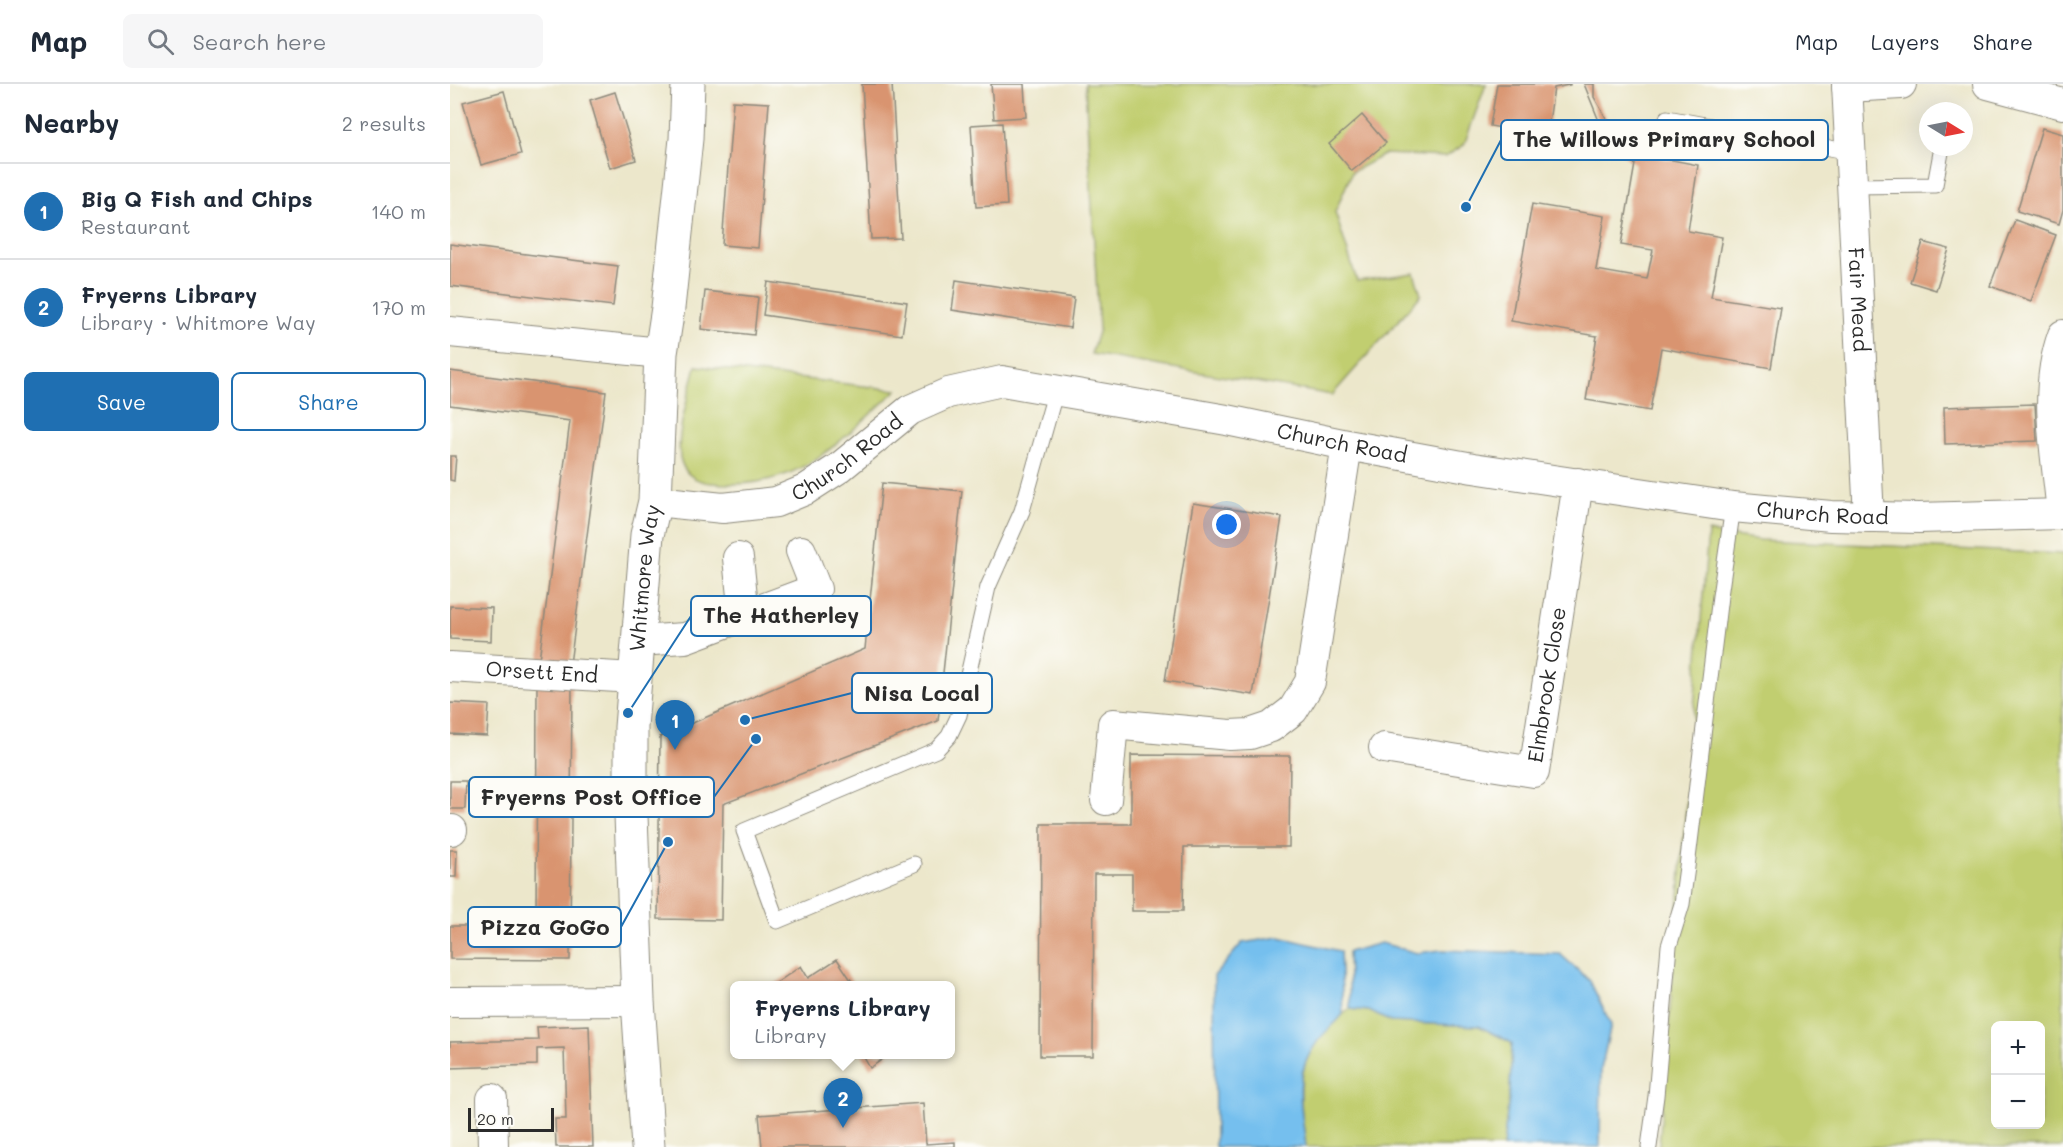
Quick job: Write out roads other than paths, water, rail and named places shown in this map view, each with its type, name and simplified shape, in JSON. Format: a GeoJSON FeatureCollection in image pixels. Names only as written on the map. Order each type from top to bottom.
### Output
{"type":"FeatureCollection","features":[{"type":"Feature","properties":{"kind":"street","name":"Whitmore Way"},"geometry":{"type":"LineString","coordinates":[[648,1147],[638,1001],[631,815],[634,678],[647,535],[655,501],[660,353],[668,308],[686,139],[688,84]]}},
{"type":"Feature","properties":{"kind":"street"},"geometry":{"type":"LineString","coordinates":[[1847,85],[1901,84]]}},
{"type":"Feature","properties":{"kind":"street"},"geometry":{"type":"LineString","coordinates":[[1988,84],[2063,104]]}},
{"type":"Feature","properties":{"kind":"street","name":"Fair Mead"},"geometry":{"type":"LineString","coordinates":[[1847,85],[1869,517]]}},
{"type":"Feature","properties":{"kind":"street"},"geometry":{"type":"LineString","coordinates":[[450,332],[660,353]]}},
{"type":"Feature","properties":{"kind":"street"},"geometry":{"type":"LineString","coordinates":[[2062,514],[2051,387],[2054,359],[2063,335]]}},
{"type":"Feature","properties":{"kind":"street","name":"Church Road"},"geometry":{"type":"LineString","coordinates":[[655,501],[723,508],[776,502],[805,490],[839,468],[910,410],[938,397],[1002,381],[1227,420],[1347,445],[1733,507],[1869,517],[1971,519],[2062,514]]}},
{"type":"Feature","properties":{"kind":"street"},"geometry":{"type":"LineString","coordinates":[[1106,800],[1113,724],[1230,735],[1250,734],[1271,727],[1293,711],[1310,682],[1347,445]]}},
{"type":"Feature","properties":{"kind":"street","name":"Elmbrook Close"},"geometry":{"type":"LineString","coordinates":[[1384,748],[1534,772],[1578,483]]}},
{"type":"Feature","properties":{"kind":"street"},"geometry":{"type":"LineString","coordinates":[[637,640],[685,638],[816,589],[801,550]]}},
{"type":"Feature","properties":{"kind":"street"},"geometry":{"type":"LineString","coordinates":[[738,558],[744,615]]}},
{"type":"Feature","properties":{"kind":"street","name":"Orsett End"},"geometry":{"type":"LineString","coordinates":[[450,667],[634,678]]}},
{"type":"Feature","properties":{"kind":"street"},"geometry":{"type":"LineString","coordinates":[[450,1002],[638,1001]]}},
{"type":"Feature","properties":{"kind":"street"},"geometry":{"type":"LineString","coordinates":[[492,1099],[493,1147]]}},
{"type":"Feature","properties":{"kind":"lane"},"geometry":{"type":"LineString","coordinates":[[1667,118],[1851,152]]}},
{"type":"Feature","properties":{"kind":"lane"},"geometry":{"type":"LineString","coordinates":[[1852,186],[1935,185],[1940,156]]}},
{"type":"Feature","properties":{"kind":"lane"},"geometry":{"type":"LineString","coordinates":[[914,864],[777,921],[744,831],[936,750],[949,736],[959,715],[988,586],[1022,511],[1056,390]]}},
{"type":"Feature","properties":{"kind":"lane"},"geometry":{"type":"LineString","coordinates":[[1649,1147],[1656,1096],[1669,946],[1684,886],[1733,507]]}},
{"type":"Feature","properties":{"kind":"water"},"geometry":{"type":"Polygon","coordinates":[[[1279,937],[1340,951],[1343,1014],[1317,1042],[1309,1055],[1301,1080],[1300,1093],[1306,1147],[1215,1147],[1214,976],[1242,943],[1279,937]]]}},
{"type":"Feature","properties":{"kind":"water"},"geometry":{"type":"Polygon","coordinates":[[[1381,943],[1417,953],[1441,950],[1560,954],[1590,981],[1611,1025],[1601,1069],[1600,1147],[1503,1147],[1510,1090],[1512,1043],[1479,1026],[1391,1022],[1369,1011],[1350,1009],[1348,952],[1381,943]]]}},
{"type":"Feature","properties":{"kind":"place","name":"The Willows Primary School"},"geometry":{"type":"Point","coordinates":[1466,207]}},
{"type":"Feature","properties":{"kind":"place","name":"The Hatherley"},"geometry":{"type":"Point","coordinates":[628,713]}},
{"type":"Feature","properties":{"kind":"place","name":"Nisa Local"},"geometry":{"type":"Point","coordinates":[745,720]}},
{"type":"Feature","properties":{"kind":"place","name":"Fryerns Post Office"},"geometry":{"type":"Point","coordinates":[756,739]}},
{"type":"Feature","properties":{"kind":"place","name":"Big Q Fish and Chips"},"geometry":{"type":"Point","coordinates":[675,750]}},
{"type":"Feature","properties":{"kind":"place","name":"Pizza GoGo"},"geometry":{"type":"Point","coordinates":[668,842]}},
{"type":"Feature","properties":{"kind":"place","name":"Fryerns Library"},"geometry":{"type":"Point","coordinates":[843,1128]}}]}
